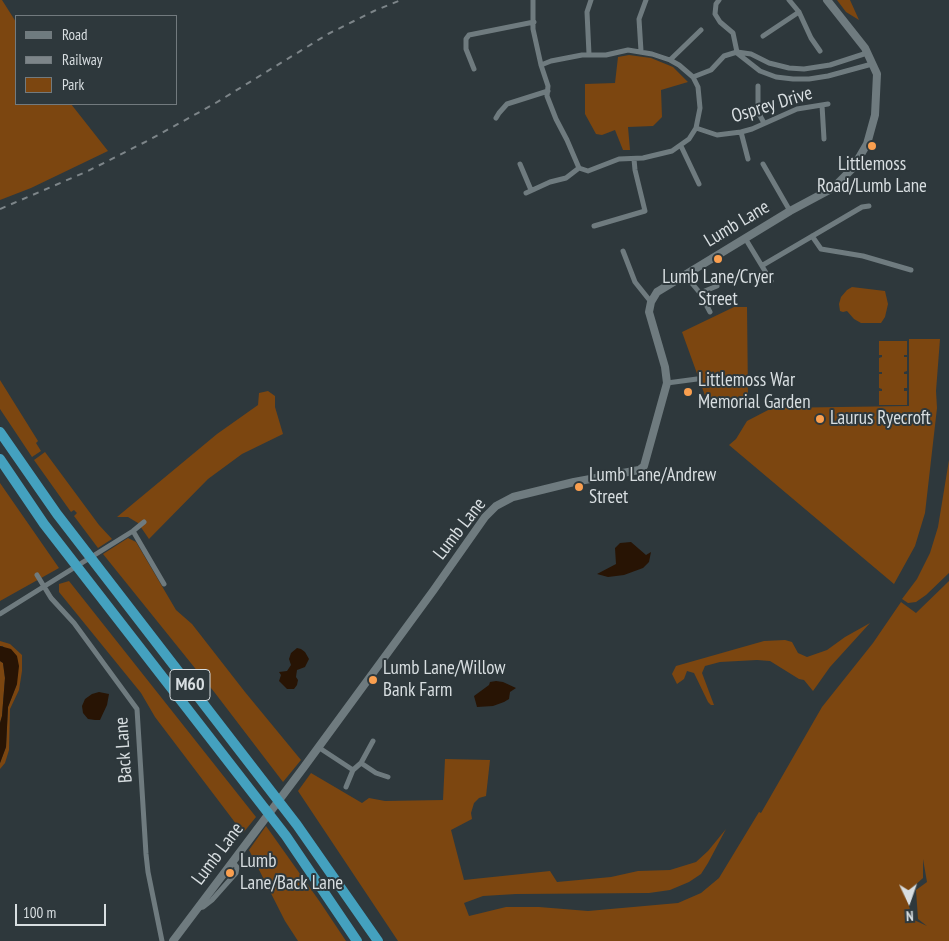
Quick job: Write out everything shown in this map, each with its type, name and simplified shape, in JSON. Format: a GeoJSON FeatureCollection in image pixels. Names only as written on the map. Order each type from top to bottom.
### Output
{"type":"FeatureCollection","features":[{"type":"Feature","properties":{"kind":"highway","name":"M60"},"geometry":{"type":"LineString","coordinates":[[0,432],[56,514],[297,825],[378,941]]}},
{"type":"Feature","properties":{"kind":"highway","name":"M60"},"geometry":{"type":"LineString","coordinates":[[0,460],[44,524],[286,836],[357,941]]}},
{"type":"Feature","properties":{"kind":"street"},"geometry":{"type":"LineString","coordinates":[[533,0],[533,29],[541,66],[548,86],[548,93],[556,119],[579,168],[588,172],[619,159],[643,158],[672,151],[689,139],[696,128],[700,116],[698,87],[693,77],[670,60],[641,51],[628,50],[606,54],[589,54],[562,59],[541,66]]}},
{"type":"Feature","properties":{"kind":"street"},"geometry":{"type":"LineString","coordinates":[[589,54],[587,12],[591,0]]}},
{"type":"Feature","properties":{"kind":"street"},"geometry":{"type":"LineString","coordinates":[[641,51],[639,19],[646,0]]}},
{"type":"Feature","properties":{"kind":"street"},"geometry":{"type":"LineString","coordinates":[[719,0],[716,4],[715,14],[720,22],[732,33],[737,52],[760,71],[776,77],[793,80],[828,76],[872,64]]}},
{"type":"Feature","properties":{"kind":"street"},"geometry":{"type":"LineString","coordinates":[[789,0],[799,12],[810,38],[820,51]]}},
{"type":"Feature","properties":{"kind":"street","name":"Lumb Lane"},"geometry":{"type":"LineString","coordinates":[[173,941],[304,767],[322,749],[485,517],[496,506],[513,497],[574,482],[639,470],[644,466],[667,383],[665,367],[649,312],[651,302],[657,292],[790,211],[833,188],[853,168],[866,144],[875,115],[877,74],[865,48],[827,0]]}},
{"type":"Feature","properties":{"kind":"street"},"geometry":{"type":"LineString","coordinates":[[763,36],[799,12]]}},
{"type":"Feature","properties":{"kind":"street"},"geometry":{"type":"LineString","coordinates":[[474,69],[466,49],[466,39],[469,35],[534,22]]}},
{"type":"Feature","properties":{"kind":"street"},"geometry":{"type":"LineString","coordinates":[[670,60],[700,30]]}},
{"type":"Feature","properties":{"kind":"street"},"geometry":{"type":"LineString","coordinates":[[693,77],[711,70],[724,56],[737,52],[751,54],[769,63],[789,68],[804,69],[830,65],[867,53]]}},
{"type":"Feature","properties":{"kind":"street"},"geometry":{"type":"LineString","coordinates":[[758,86],[758,112],[764,124]]}},
{"type":"Feature","properties":{"kind":"street"},"geometry":{"type":"LineString","coordinates":[[496,118],[507,104],[548,93]]}},
{"type":"Feature","properties":{"kind":"street","name":"Osprey Drive"},"geometry":{"type":"LineString","coordinates":[[696,128],[717,135],[741,132],[797,109],[825,104],[824,139]]}},
{"type":"Feature","properties":{"kind":"street"},"geometry":{"type":"LineString","coordinates":[[741,132],[748,159]]}},
{"type":"Feature","properties":{"kind":"street"},"geometry":{"type":"LineString","coordinates":[[681,146],[699,184]]}},
{"type":"Feature","properties":{"kind":"street"},"geometry":{"type":"LineString","coordinates":[[634,159],[635,170],[648,218]]}},
{"type":"Feature","properties":{"kind":"street"},"geometry":{"type":"LineString","coordinates":[[520,164],[529,191],[550,182],[566,178],[579,168]]}},
{"type":"Feature","properties":{"kind":"street"},"geometry":{"type":"LineString","coordinates":[[763,164],[790,211]]}},
{"type":"Feature","properties":{"kind":"street"},"geometry":{"type":"LineString","coordinates":[[762,265],[862,207],[869,206]]}},
{"type":"Feature","properties":{"kind":"street"},"geometry":{"type":"LineString","coordinates":[[594,226],[645,210]]}},
{"type":"Feature","properties":{"kind":"street"},"geometry":{"type":"LineString","coordinates":[[812,236],[821,249],[863,256],[911,270]]}},
{"type":"Feature","properties":{"kind":"street"},"geometry":{"type":"LineString","coordinates":[[745,238],[771,281]]}},
{"type":"Feature","properties":{"kind":"street"},"geometry":{"type":"LineString","coordinates":[[623,250],[635,282],[651,302]]}},
{"type":"Feature","properties":{"kind":"street"},"geometry":{"type":"LineString","coordinates":[[684,275],[700,293],[710,312]]}},
{"type":"Feature","properties":{"kind":"street"},"geometry":{"type":"LineString","coordinates":[[700,293],[716,286]]}},
{"type":"Feature","properties":{"kind":"street"},"geometry":{"type":"LineString","coordinates":[[667,383],[697,379]]}},
{"type":"Feature","properties":{"kind":"street"},"geometry":{"type":"LineString","coordinates":[[0,614],[133,531],[144,522]]}},
{"type":"Feature","properties":{"kind":"street"},"geometry":{"type":"LineString","coordinates":[[133,531],[164,584]]}},
{"type":"Feature","properties":{"kind":"street","name":"Back Lane"},"geometry":{"type":"LineString","coordinates":[[37,576],[43,587],[74,623],[137,709],[146,854],[162,941]]}},
{"type":"Feature","properties":{"kind":"street"},"geometry":{"type":"LineString","coordinates":[[346,787],[353,770],[361,763],[373,741]]}},
{"type":"Feature","properties":{"kind":"street"},"geometry":{"type":"LineString","coordinates":[[322,749],[353,770]]}},
{"type":"Feature","properties":{"kind":"street"},"geometry":{"type":"LineString","coordinates":[[361,763],[376,773],[388,777]]}},
{"type":"Feature","properties":{"kind":"green space"},"geometry":{"type":"Polygon","coordinates":[[[0,0],[2,0],[15,20],[15,105],[72,105],[108,151],[31,188],[0,200],[0,0]]]}},
{"type":"Feature","properties":{"kind":"green space"},"geometry":{"type":"Polygon","coordinates":[[[837,0],[850,0],[859,20],[846,12],[837,0]]]}},
{"type":"Feature","properties":{"kind":"green space"},"geometry":{"type":"Polygon","coordinates":[[[629,55],[651,58],[673,67],[688,82],[661,90],[662,117],[653,126],[628,127],[630,150],[623,150],[615,130],[602,135],[596,134],[585,114],[585,84],[615,83],[618,57],[629,55]]]}},
{"type":"Feature","properties":{"kind":"green space"},"geometry":{"type":"Polygon","coordinates":[[[852,287],[885,291],[888,304],[885,317],[881,323],[861,323],[854,319],[847,311],[840,311],[841,297],[852,287]]]}},
{"type":"Feature","properties":{"kind":"green space"},"geometry":{"type":"Polygon","coordinates":[[[734,307],[747,307],[748,397],[708,404],[682,332],[734,307]]]}},
{"type":"Feature","properties":{"kind":"green space"},"geometry":{"type":"Polygon","coordinates":[[[909,339],[940,339],[936,391],[937,408],[925,513],[915,546],[894,584],[729,445],[736,439],[747,421],[772,408],[909,406],[909,339]]]}},
{"type":"Feature","properties":{"kind":"green space"},"geometry":{"type":"Polygon","coordinates":[[[879,341],[907,341],[907,355],[904,355],[904,357],[907,357],[907,371],[904,374],[907,374],[907,388],[904,388],[904,391],[907,391],[907,405],[879,405],[879,391],[882,391],[882,389],[879,388],[879,374],[882,374],[882,372],[879,372],[879,358],[882,355],[879,355],[879,341]]]}},
{"type":"Feature","properties":{"kind":"green space"},"geometry":{"type":"Polygon","coordinates":[[[0,380],[38,441],[36,443],[41,451],[32,457],[0,409],[0,380]]]}},
{"type":"Feature","properties":{"kind":"green space"},"geometry":{"type":"Polygon","coordinates":[[[268,391],[275,396],[275,407],[283,434],[242,454],[208,479],[149,539],[138,523],[128,517],[117,517],[217,434],[258,405],[259,393],[268,391]]]}},
{"type":"Feature","properties":{"kind":"green space"},"geometry":{"type":"Polygon","coordinates":[[[45,452],[99,525],[112,539],[98,548],[74,516],[77,513],[74,510],[71,512],[34,460],[45,452]]]}},
{"type":"Feature","properties":{"kind":"green space"},"geometry":{"type":"Polygon","coordinates":[[[949,460],[949,573],[926,595],[916,602],[908,603],[902,599],[917,579],[930,553],[938,527],[949,460]]]}},
{"type":"Feature","properties":{"kind":"green space"},"geometry":{"type":"Polygon","coordinates":[[[0,483],[59,568],[0,601],[0,483]]]}},
{"type":"Feature","properties":{"kind":"green space"},"geometry":{"type":"Polygon","coordinates":[[[128,538],[136,542],[176,610],[192,624],[301,760],[283,782],[215,693],[103,554],[128,538]]]}},
{"type":"Feature","properties":{"kind":"green space"},"geometry":{"type":"Polygon","coordinates":[[[69,581],[256,817],[243,833],[155,717],[141,693],[59,592],[59,584],[69,581]]]}},
{"type":"Feature","properties":{"kind":"green space"},"geometry":{"type":"Polygon","coordinates":[[[949,581],[949,941],[398,941],[298,791],[311,773],[362,803],[369,798],[385,801],[443,800],[445,759],[490,760],[486,796],[479,798],[474,803],[471,813],[472,819],[451,830],[464,880],[550,871],[557,882],[611,877],[638,871],[670,870],[696,862],[726,829],[701,874],[689,882],[670,890],[649,893],[483,896],[464,903],[469,916],[506,907],[539,907],[588,911],[678,903],[701,893],[719,878],[759,812],[761,813],[822,707],[873,643],[901,602],[916,613],[949,581]],[[923,859],[923,878],[912,888],[908,901],[912,919],[927,926],[918,919],[916,890],[927,882],[923,859]]]}},
{"type":"Feature","properties":{"kind":"green space"},"geometry":{"type":"Polygon","coordinates":[[[870,623],[830,667],[813,691],[804,680],[799,679],[770,661],[720,662],[705,666],[702,673],[714,705],[711,705],[694,673],[687,671],[684,679],[677,684],[672,674],[676,666],[764,641],[785,640],[792,642],[798,653],[807,657],[827,650],[870,623]]]}},
{"type":"Feature","properties":{"kind":"green space"},"geometry":{"type":"Polygon","coordinates":[[[0,641],[10,644],[22,655],[22,671],[19,690],[10,709],[9,750],[5,763],[0,769],[0,763],[6,747],[8,707],[17,684],[3,646],[0,646],[0,641]]]}},
{"type":"Feature","properties":{"kind":"green space"},"geometry":{"type":"Polygon","coordinates":[[[0,661],[3,663],[5,678],[0,723],[0,661]]]}},
{"type":"Feature","properties":{"kind":"green space"},"geometry":{"type":"Polygon","coordinates":[[[266,826],[346,941],[298,941],[285,921],[249,850],[266,826]]]}},
{"type":"Feature","properties":{"kind":"shaded area"},"geometry":{"type":"Polygon","coordinates":[[[631,542],[646,555],[651,552],[649,562],[643,568],[624,575],[608,577],[597,574],[616,564],[615,548],[620,543],[631,542]]]}},
{"type":"Feature","properties":{"kind":"shaded area"},"geometry":{"type":"Polygon","coordinates":[[[0,646],[11,649],[17,656],[19,666],[17,684],[8,707],[6,747],[0,763],[0,723],[5,678],[3,663],[0,661],[0,646]]]}},
{"type":"Feature","properties":{"kind":"shaded area"},"geometry":{"type":"Polygon","coordinates":[[[297,648],[305,652],[309,659],[305,667],[297,670],[297,685],[294,689],[287,689],[279,681],[281,675],[279,672],[287,671],[291,665],[289,659],[291,653],[297,648]]]}},
{"type":"Feature","properties":{"kind":"shaded area"},"geometry":{"type":"Polygon","coordinates":[[[496,681],[516,688],[510,692],[509,699],[504,702],[493,706],[477,707],[474,696],[489,685],[490,682],[496,681]]]}},
{"type":"Feature","properties":{"kind":"shaded area"},"geometry":{"type":"Polygon","coordinates":[[[99,692],[109,694],[107,705],[100,720],[88,719],[83,713],[82,706],[85,699],[99,692]]]}},
{"type":"Feature","properties":{"kind":"railway"},"geometry":{"type":"LineString","coordinates":[[0,209],[88,171],[149,140],[214,104],[328,34],[401,0]]}},
{"type":"Feature","properties":{"kind":"place","name":"Littlemoss Road/Lumb Lane"},"geometry":{"type":"Point","coordinates":[872,146]}},
{"type":"Feature","properties":{"kind":"place","name":"Lumb Lane/Cryer Street"},"geometry":{"type":"Point","coordinates":[718,259]}},
{"type":"Feature","properties":{"kind":"place","name":"Littlemoss War Memorial Garden"},"geometry":{"type":"Point","coordinates":[688,392]}},
{"type":"Feature","properties":{"kind":"place","name":"Laurus Ryecroft"},"geometry":{"type":"Point","coordinates":[820,419]}},
{"type":"Feature","properties":{"kind":"place","name":"Lumb Lane/Andrew Street"},"geometry":{"type":"Point","coordinates":[579,487]}},
{"type":"Feature","properties":{"kind":"place","name":"Lumb Lane/Willow Bank Farm"},"geometry":{"type":"Point","coordinates":[373,680]}},
{"type":"Feature","properties":{"kind":"place","name":"Lumb Lane/Back Lane"},"geometry":{"type":"Point","coordinates":[230,873]}}]}
